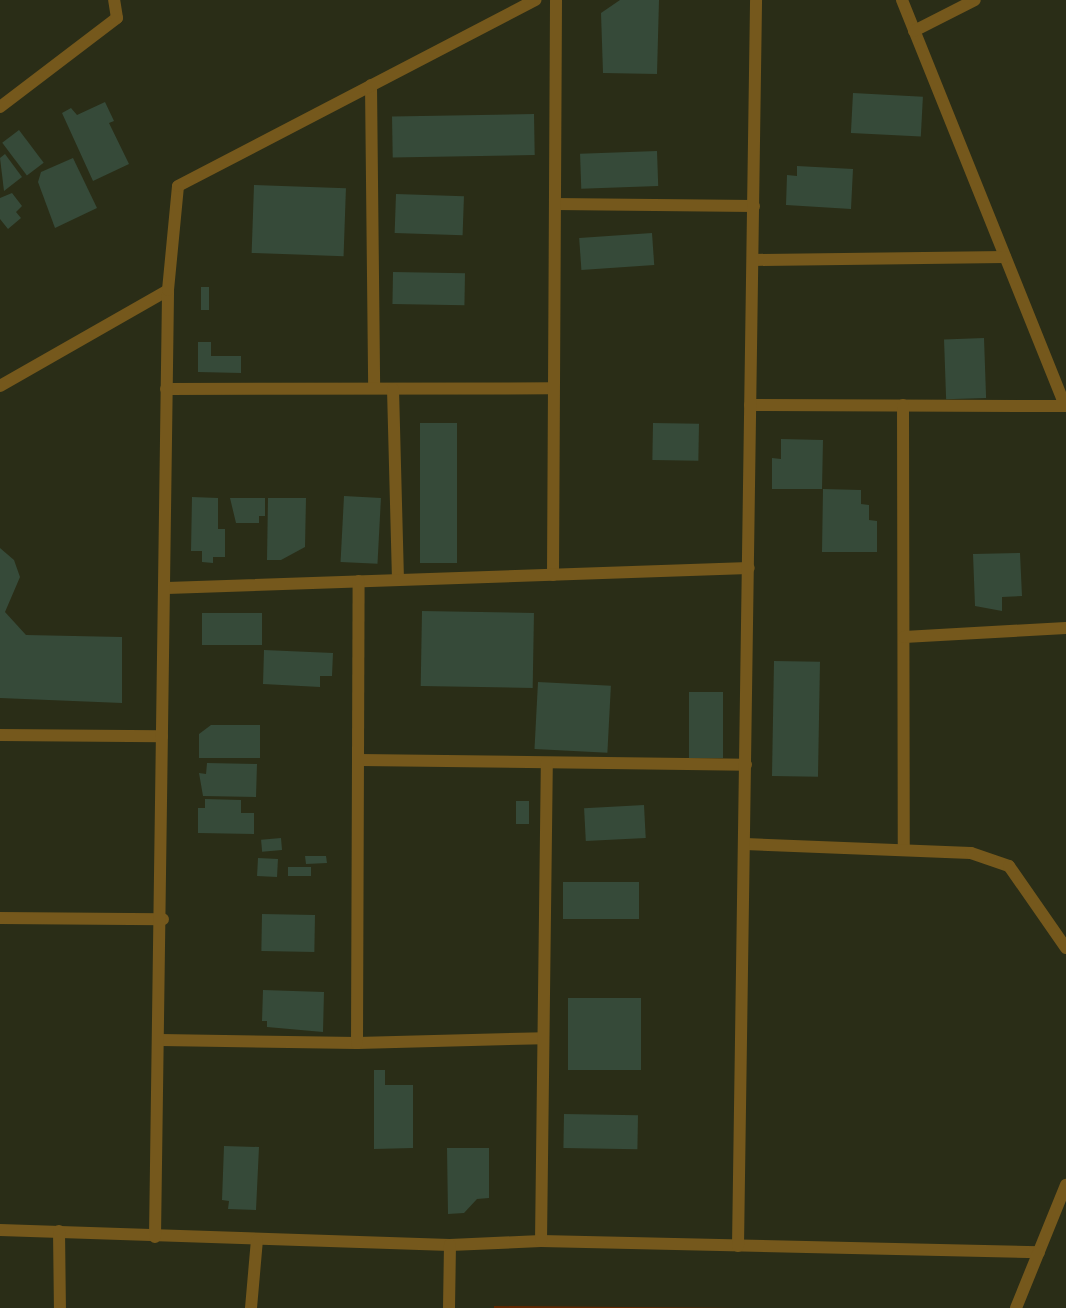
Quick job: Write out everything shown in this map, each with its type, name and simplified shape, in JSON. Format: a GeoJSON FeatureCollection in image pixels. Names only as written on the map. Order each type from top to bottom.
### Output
{"type":"FeatureCollection","features":[{"type":"Feature","properties":{"kind":"street"},"geometry":{"type":"LineString","coordinates":[[0,108],[117,18],[114,0]]}},
{"type":"Feature","properties":{"kind":"street"},"geometry":{"type":"LineString","coordinates":[[156,1237],[163,919],[162,736],[168,588],[166,390],[168,290],[178,186],[535,0]]}},
{"type":"Feature","properties":{"kind":"street"},"geometry":{"type":"LineString","coordinates":[[553,574],[552,388],[556,0]]}},
{"type":"Feature","properties":{"kind":"street"},"geometry":{"type":"LineString","coordinates":[[738,1246],[750,405],[754,260],[756,0]]}},
{"type":"Feature","properties":{"kind":"street"},"geometry":{"type":"LineString","coordinates":[[750,405],[1066,406],[902,0]]}},
{"type":"Feature","properties":{"kind":"street"},"geometry":{"type":"LineString","coordinates":[[914,31],[975,0]]}},
{"type":"Feature","properties":{"kind":"street"},"geometry":{"type":"LineString","coordinates":[[371,85],[374,388]]}},
{"type":"Feature","properties":{"kind":"street"},"geometry":{"type":"LineString","coordinates":[[554,204],[754,206]]}},
{"type":"Feature","properties":{"kind":"street"},"geometry":{"type":"LineString","coordinates":[[754,260],[1006,257]]}},
{"type":"Feature","properties":{"kind":"street"},"geometry":{"type":"LineString","coordinates":[[0,386],[168,290]]}},
{"type":"Feature","properties":{"kind":"street"},"geometry":{"type":"LineString","coordinates":[[166,390],[552,388]]}},
{"type":"Feature","properties":{"kind":"street"},"geometry":{"type":"LineString","coordinates":[[393,389],[398,580]]}},
{"type":"Feature","properties":{"kind":"street"},"geometry":{"type":"LineString","coordinates":[[904,405],[904,850]]}},
{"type":"Feature","properties":{"kind":"street"},"geometry":{"type":"LineString","coordinates":[[168,588],[749,568]]}},
{"type":"Feature","properties":{"kind":"street"},"geometry":{"type":"LineString","coordinates":[[357,1043],[360,760],[359,582]]}},
{"type":"Feature","properties":{"kind":"street"},"geometry":{"type":"LineString","coordinates":[[904,637],[1066,628]]}},
{"type":"Feature","properties":{"kind":"street"},"geometry":{"type":"LineString","coordinates":[[0,735],[162,736]]}},
{"type":"Feature","properties":{"kind":"street"},"geometry":{"type":"LineString","coordinates":[[360,760],[746,764]]}},
{"type":"Feature","properties":{"kind":"street"},"geometry":{"type":"LineString","coordinates":[[541,1242],[547,763]]}},
{"type":"Feature","properties":{"kind":"street"},"geometry":{"type":"LineString","coordinates":[[744,844],[971,852],[1009,866],[1066,948]]}},
{"type":"Feature","properties":{"kind":"street"},"geometry":{"type":"LineString","coordinates":[[0,918],[163,919]]}},
{"type":"Feature","properties":{"kind":"street"},"geometry":{"type":"LineString","coordinates":[[161,1040],[357,1043],[543,1038]]}},
{"type":"Feature","properties":{"kind":"street"},"geometry":{"type":"LineString","coordinates":[[1016,1308],[1066,1185]]}},
{"type":"Feature","properties":{"kind":"street"},"geometry":{"type":"LineString","coordinates":[[0,1230],[60,1231],[156,1237],[450,1245],[541,1242],[1039,1252]]}},
{"type":"Feature","properties":{"kind":"street"},"geometry":{"type":"LineString","coordinates":[[60,1231],[60,1308]]}},
{"type":"Feature","properties":{"kind":"street"},"geometry":{"type":"LineString","coordinates":[[250,1308],[256,1240]]}},
{"type":"Feature","properties":{"kind":"street"},"geometry":{"type":"LineString","coordinates":[[449,1308],[450,1245]]}},
{"type":"Feature","properties":{"kind":"shaded area"},"geometry":{"type":"Polygon","coordinates":[[[494,1306],[740,1308],[494,1308],[494,1306]]]}},
{"type":"Feature","properties":{"kind":"building"},"geometry":{"type":"Polygon","coordinates":[[[620,0],[659,0],[657,74],[603,73],[601,13],[620,0]]]}},
{"type":"Feature","properties":{"kind":"building"},"geometry":{"type":"Polygon","coordinates":[[[853,93],[923,97],[921,137],[851,133],[853,93]]]}},
{"type":"Feature","properties":{"kind":"building"},"geometry":{"type":"Polygon","coordinates":[[[105,102],[114,121],[109,123],[129,164],[93,181],[62,113],[71,108],[77,115],[105,102]]]}},
{"type":"Feature","properties":{"kind":"building"},"geometry":{"type":"Polygon","coordinates":[[[534,114],[535,155],[393,157],[392,116],[534,114]]]}},
{"type":"Feature","properties":{"kind":"building"},"geometry":{"type":"Polygon","coordinates":[[[19,130],[44,163],[27,175],[2,143],[19,130]]]}},
{"type":"Feature","properties":{"kind":"building"},"geometry":{"type":"Polygon","coordinates":[[[657,151],[658,186],[581,189],[580,154],[657,151]]]}},
{"type":"Feature","properties":{"kind":"building"},"geometry":{"type":"Polygon","coordinates":[[[5,154],[22,177],[4,191],[0,158],[5,154]]]}},
{"type":"Feature","properties":{"kind":"building"},"geometry":{"type":"Polygon","coordinates":[[[73,158],[97,208],[55,228],[38,182],[41,172],[73,158]]]}},
{"type":"Feature","properties":{"kind":"building"},"geometry":{"type":"Polygon","coordinates":[[[797,166],[853,169],[851,209],[786,205],[787,175],[797,176],[797,166]]]}},
{"type":"Feature","properties":{"kind":"building"},"geometry":{"type":"Polygon","coordinates":[[[254,185],[346,188],[344,256],[252,253],[254,185]]]}},
{"type":"Feature","properties":{"kind":"building"},"geometry":{"type":"Polygon","coordinates":[[[12,193],[22,206],[16,212],[21,218],[8,229],[0,219],[0,198],[12,193]]]}},
{"type":"Feature","properties":{"kind":"building"},"geometry":{"type":"Polygon","coordinates":[[[396,194],[464,196],[463,235],[395,233],[396,194]]]}},
{"type":"Feature","properties":{"kind":"building"},"geometry":{"type":"Polygon","coordinates":[[[652,233],[654,265],[581,270],[579,238],[652,233]]]}},
{"type":"Feature","properties":{"kind":"building"},"geometry":{"type":"Polygon","coordinates":[[[393,272],[465,273],[464,305],[392,304],[393,272]]]}},
{"type":"Feature","properties":{"kind":"building"},"geometry":{"type":"Polygon","coordinates":[[[201,287],[209,287],[209,310],[201,310],[201,287]]]}},
{"type":"Feature","properties":{"kind":"building"},"geometry":{"type":"Polygon","coordinates":[[[984,338],[986,398],[946,399],[944,339],[984,338]]]}},
{"type":"Feature","properties":{"kind":"building"},"geometry":{"type":"Polygon","coordinates":[[[198,342],[211,342],[211,356],[241,356],[241,373],[198,372],[198,342]]]}},
{"type":"Feature","properties":{"kind":"building"},"geometry":{"type":"Polygon","coordinates":[[[420,423],[457,423],[457,563],[420,563],[420,423]]]}},
{"type":"Feature","properties":{"kind":"building"},"geometry":{"type":"Polygon","coordinates":[[[653,423],[699,424],[698,461],[652,460],[653,423]]]}},
{"type":"Feature","properties":{"kind":"building"},"geometry":{"type":"Polygon","coordinates":[[[781,439],[823,440],[822,489],[772,489],[772,458],[781,459],[781,439]]]}},
{"type":"Feature","properties":{"kind":"building"},"geometry":{"type":"Polygon","coordinates":[[[823,489],[861,490],[861,504],[869,505],[869,520],[877,521],[877,552],[822,552],[823,489]]]}},
{"type":"Feature","properties":{"kind":"building"},"geometry":{"type":"Polygon","coordinates":[[[344,496],[381,498],[377,564],[341,562],[344,496]]]}},
{"type":"Feature","properties":{"kind":"building"},"geometry":{"type":"Polygon","coordinates":[[[192,497],[218,498],[218,529],[225,529],[225,557],[213,557],[213,563],[202,562],[202,551],[191,551],[192,497]]]}},
{"type":"Feature","properties":{"kind":"building"},"geometry":{"type":"Polygon","coordinates":[[[230,498],[265,498],[265,516],[259,516],[259,523],[236,523],[230,498]]]}},
{"type":"Feature","properties":{"kind":"building"},"geometry":{"type":"Polygon","coordinates":[[[268,498],[306,498],[305,547],[281,560],[267,560],[268,498]]]}},
{"type":"Feature","properties":{"kind":"building"},"geometry":{"type":"Polygon","coordinates":[[[0,548],[14,560],[20,577],[5,612],[26,635],[122,637],[122,703],[0,698],[0,548]]]}},
{"type":"Feature","properties":{"kind":"building"},"geometry":{"type":"Polygon","coordinates":[[[1020,553],[1022,596],[1002,597],[1002,611],[975,606],[973,554],[1020,553]]]}},
{"type":"Feature","properties":{"kind":"building"},"geometry":{"type":"Polygon","coordinates":[[[422,611],[534,613],[533,688],[421,686],[422,611]]]}},
{"type":"Feature","properties":{"kind":"building"},"geometry":{"type":"Polygon","coordinates":[[[202,613],[262,613],[262,645],[202,645],[202,613]]]}},
{"type":"Feature","properties":{"kind":"building"},"geometry":{"type":"Polygon","coordinates":[[[264,650],[333,653],[332,676],[320,676],[320,687],[263,684],[264,650]]]}},
{"type":"Feature","properties":{"kind":"building"},"geometry":{"type":"Polygon","coordinates":[[[774,661],[820,662],[818,777],[772,776],[774,661]]]}},
{"type":"Feature","properties":{"kind":"building"},"geometry":{"type":"Polygon","coordinates":[[[538,682],[611,686],[607,753],[534,749],[538,682]]]}},
{"type":"Feature","properties":{"kind":"building"},"geometry":{"type":"Polygon","coordinates":[[[689,692],[723,692],[723,758],[689,758],[689,692]]]}},
{"type":"Feature","properties":{"kind":"building"},"geometry":{"type":"Polygon","coordinates":[[[211,725],[260,725],[260,758],[199,758],[199,734],[211,725]]]}},
{"type":"Feature","properties":{"kind":"building"},"geometry":{"type":"Polygon","coordinates":[[[207,763],[257,764],[256,797],[203,796],[199,773],[206,774],[207,763]]]}},
{"type":"Feature","properties":{"kind":"building"},"geometry":{"type":"Polygon","coordinates":[[[205,799],[241,800],[241,813],[254,813],[254,834],[198,833],[198,808],[205,808],[205,799]]]}},
{"type":"Feature","properties":{"kind":"building"},"geometry":{"type":"Polygon","coordinates":[[[516,801],[529,801],[529,824],[516,824],[516,801]]]}},
{"type":"Feature","properties":{"kind":"building"},"geometry":{"type":"Polygon","coordinates":[[[644,805],[646,838],[586,841],[584,808],[644,805]]]}},
{"type":"Feature","properties":{"kind":"building"},"geometry":{"type":"Polygon","coordinates":[[[281,838],[282,850],[262,852],[261,840],[281,838]]]}},
{"type":"Feature","properties":{"kind":"building"},"geometry":{"type":"Polygon","coordinates":[[[305,856],[326,856],[327,863],[306,864],[305,856]]]}},
{"type":"Feature","properties":{"kind":"building"},"geometry":{"type":"Polygon","coordinates":[[[258,858],[278,859],[277,877],[257,876],[258,858]]]}},
{"type":"Feature","properties":{"kind":"building"},"geometry":{"type":"Polygon","coordinates":[[[288,867],[311,867],[311,876],[288,876],[288,867]]]}},
{"type":"Feature","properties":{"kind":"building"},"geometry":{"type":"Polygon","coordinates":[[[563,882],[639,882],[639,919],[563,919],[563,882]]]}},
{"type":"Feature","properties":{"kind":"building"},"geometry":{"type":"Polygon","coordinates":[[[262,914],[315,915],[314,952],[261,951],[262,914]]]}},
{"type":"Feature","properties":{"kind":"building"},"geometry":{"type":"Polygon","coordinates":[[[263,990],[324,992],[323,1032],[267,1027],[267,1021],[262,1021],[263,990]]]}},
{"type":"Feature","properties":{"kind":"building"},"geometry":{"type":"Polygon","coordinates":[[[568,998],[641,998],[641,1070],[568,1070],[568,998]]]}},
{"type":"Feature","properties":{"kind":"building"},"geometry":{"type":"Polygon","coordinates":[[[374,1070],[385,1070],[385,1085],[413,1085],[413,1148],[374,1149],[374,1070]]]}},
{"type":"Feature","properties":{"kind":"building"},"geometry":{"type":"Polygon","coordinates":[[[564,1114],[638,1115],[637,1149],[563,1148],[564,1114]]]}},
{"type":"Feature","properties":{"kind":"building"},"geometry":{"type":"Polygon","coordinates":[[[224,1146],[259,1147],[256,1210],[228,1209],[229,1201],[222,1200],[224,1146]]]}},
{"type":"Feature","properties":{"kind":"building"},"geometry":{"type":"Polygon","coordinates":[[[447,1148],[489,1148],[489,1198],[477,1199],[464,1213],[448,1214],[447,1148]]]}}]}
